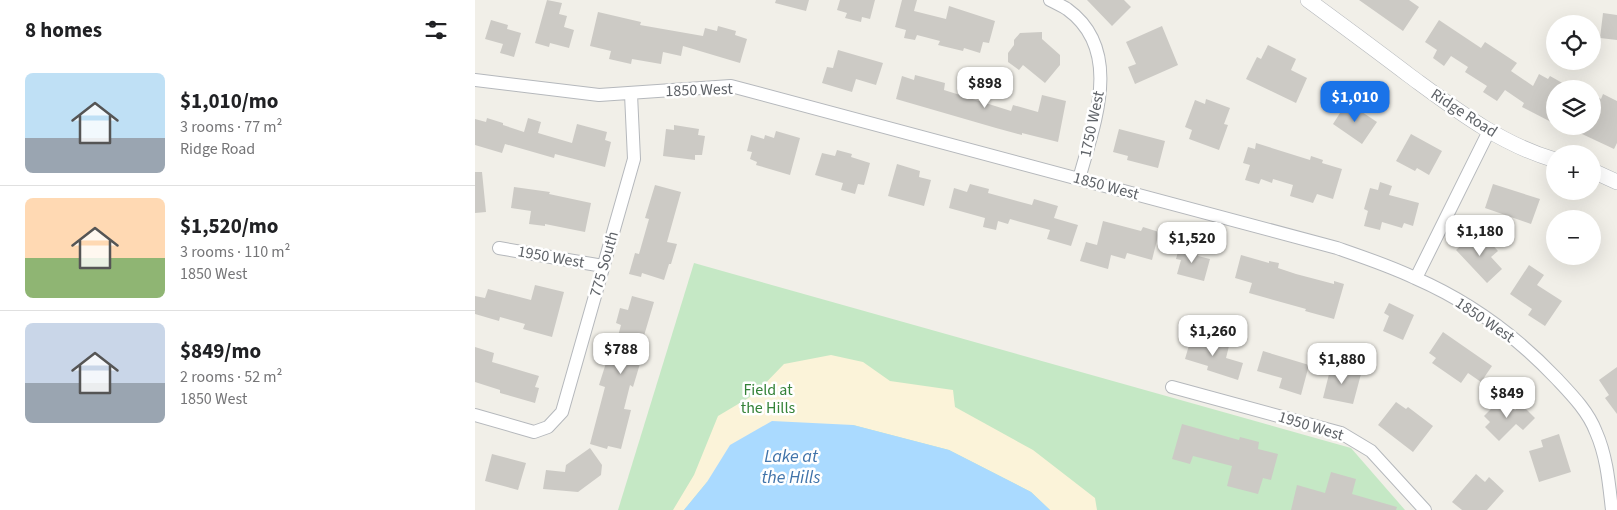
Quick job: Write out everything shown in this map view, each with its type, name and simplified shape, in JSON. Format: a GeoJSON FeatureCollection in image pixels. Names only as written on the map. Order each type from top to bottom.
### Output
{"type":"FeatureCollection","features":[{"type":"Feature","properties":{"kind":"street","name":"1750 West"},"geometry":{"type":"LineString","coordinates":[[1050,0],[1068,10],[1086,29],[1098,52],[1102,78],[1099,105],[1079,179]]}},
{"type":"Feature","properties":{"kind":"street","name":"Ridge Road"},"geometry":{"type":"LineString","coordinates":[[1308,0],[1454,109],[1515,145],[1546,157]]}},
{"type":"Feature","properties":{"kind":"street","name":"1850 West"},"geometry":{"type":"LineString","coordinates":[[475,80],[599,94],[631,94],[731,86],[1337,248],[1416,278],[1467,306],[1509,334],[1544,366],[1577,401],[1596,432],[1607,466],[1612,510]]}},
{"type":"Feature","properties":{"kind":"street","name":"775 South"},"geometry":{"type":"LineString","coordinates":[[475,415],[534,432],[549,427],[562,412],[633,159],[631,94]]}},
{"type":"Feature","properties":{"kind":"street"},"geometry":{"type":"LineString","coordinates":[[1416,278],[1489,131]]}},
{"type":"Feature","properties":{"kind":"street"},"geometry":{"type":"LineString","coordinates":[[1601,175],[1617,182]]}},
{"type":"Feature","properties":{"kind":"street","name":"1950 West"},"geometry":{"type":"LineString","coordinates":[[499,248],[603,266]]}},
{"type":"Feature","properties":{"kind":"street","name":"1950 West"},"geometry":{"type":"LineString","coordinates":[[1172,387],[1341,433],[1371,451],[1425,510]]}},
{"type":"Feature","properties":{"kind":"green space","name":"Field at the Hills"},"geometry":{"type":"Polygon","coordinates":[[[694,263],[1351,448],[1405,510],[618,510],[694,263]]]}},
{"type":"Feature","properties":{"kind":"sand"},"geometry":{"type":"Polygon","coordinates":[[[831,355],[863,362],[890,381],[953,390],[955,407],[1033,450],[1095,498],[1097,510],[1050,510],[1031,492],[949,450],[853,425],[707,482],[684,510],[673,510],[694,475],[718,416],[755,394],[784,364],[831,355]]]}},
{"type":"Feature","properties":{"kind":"water","name":"Lake at the Hills"},"geometry":{"type":"Polygon","coordinates":[[[772,421],[853,425],[949,450],[1031,492],[1050,510],[684,510],[707,482],[730,445],[772,421]]]}},
{"type":"Feature","properties":{"kind":"building"},"geometry":{"type":"Polygon","coordinates":[[[547,0],[562,3],[559,14],[567,16],[564,27],[574,30],[569,48],[550,43],[549,47],[535,43],[547,0]]]}},
{"type":"Feature","properties":{"kind":"building"},"geometry":{"type":"Polygon","coordinates":[[[776,0],[809,0],[806,11],[775,3],[776,0]]]}},
{"type":"Feature","properties":{"kind":"building"},"geometry":{"type":"Polygon","coordinates":[[[840,0],[875,0],[870,19],[862,17],[861,22],[845,18],[847,13],[837,10],[840,0]]]}},
{"type":"Feature","properties":{"kind":"building"},"geometry":{"type":"Polygon","coordinates":[[[902,0],[917,0],[914,11],[946,19],[949,6],[995,21],[989,43],[983,42],[980,53],[964,48],[963,51],[938,45],[940,41],[917,35],[915,40],[904,38],[906,30],[895,27],[902,0]]]}},
{"type":"Feature","properties":{"kind":"building"},"geometry":{"type":"Polygon","coordinates":[[[1087,0],[1124,0],[1131,7],[1112,26],[1087,0]]]}},
{"type":"Feature","properties":{"kind":"building"},"geometry":{"type":"Polygon","coordinates":[[[1359,0],[1409,0],[1419,7],[1403,31],[1359,0]]]}},
{"type":"Feature","properties":{"kind":"building"},"geometry":{"type":"Polygon","coordinates":[[[598,12],[641,22],[640,25],[703,36],[705,28],[717,31],[718,26],[736,31],[735,35],[747,39],[740,63],[683,46],[681,56],[663,52],[661,64],[632,59],[631,64],[609,59],[611,51],[590,46],[598,12]]]}},
{"type":"Feature","properties":{"kind":"building"},"geometry":{"type":"Polygon","coordinates":[[[1603,13],[1617,15],[1617,40],[1601,38],[1603,13]]]}},
{"type":"Feature","properties":{"kind":"building"},"geometry":{"type":"Polygon","coordinates":[[[491,20],[508,25],[507,29],[521,33],[514,57],[500,53],[503,44],[485,39],[491,20]]]}},
{"type":"Feature","properties":{"kind":"building"},"geometry":{"type":"Polygon","coordinates":[[[1439,20],[1481,48],[1485,42],[1517,63],[1511,71],[1533,86],[1539,74],[1548,79],[1550,76],[1557,80],[1546,80],[1546,119],[1522,107],[1524,103],[1505,90],[1497,101],[1483,92],[1487,86],[1465,72],[1468,67],[1451,56],[1444,66],[1433,58],[1437,50],[1425,42],[1439,20]]]}},
{"type":"Feature","properties":{"kind":"building"},"geometry":{"type":"Polygon","coordinates":[[[1162,26],[1178,65],[1135,84],[1128,67],[1136,64],[1126,42],[1162,26]]]}},
{"type":"Feature","properties":{"kind":"building"},"geometry":{"type":"Polygon","coordinates":[[[1042,32],[1042,39],[1060,55],[1060,65],[1045,83],[1023,65],[1019,70],[1008,62],[1008,53],[1014,45],[1014,40],[1020,33],[1042,32]]]}},
{"type":"Feature","properties":{"kind":"building"},"geometry":{"type":"Polygon","coordinates":[[[1268,45],[1296,59],[1291,70],[1307,78],[1296,103],[1246,79],[1257,57],[1261,59],[1268,45]]]}},
{"type":"Feature","properties":{"kind":"building"},"geometry":{"type":"Polygon","coordinates":[[[838,50],[883,63],[876,85],[856,79],[852,92],[822,83],[827,67],[833,68],[838,50]]]}},
{"type":"Feature","properties":{"kind":"building"},"geometry":{"type":"Polygon","coordinates":[[[915,75],[945,83],[944,90],[1011,111],[1013,105],[1038,112],[1042,95],[1066,101],[1058,142],[1022,133],[1022,135],[896,99],[902,76],[914,80],[915,75]]]}},
{"type":"Feature","properties":{"kind":"building"},"geometry":{"type":"Polygon","coordinates":[[[1603,94],[1617,101],[1617,143],[1614,149],[1584,135],[1601,135],[1601,99],[1603,94]]]}},
{"type":"Feature","properties":{"kind":"building"},"geometry":{"type":"Polygon","coordinates":[[[1206,99],[1230,108],[1224,124],[1228,125],[1219,150],[1189,139],[1192,130],[1185,127],[1195,100],[1205,104],[1206,99]]]}},
{"type":"Feature","properties":{"kind":"building"},"geometry":{"type":"Polygon","coordinates":[[[1347,102],[1377,122],[1362,144],[1333,124],[1347,102]]]}},
{"type":"Feature","properties":{"kind":"building"},"geometry":{"type":"Polygon","coordinates":[[[487,118],[524,132],[528,118],[541,122],[538,133],[572,143],[577,124],[607,132],[605,140],[611,142],[605,167],[555,154],[554,158],[505,144],[502,153],[475,145],[475,119],[486,122],[487,118]]]}},
{"type":"Feature","properties":{"kind":"building"},"geometry":{"type":"Polygon","coordinates":[[[674,125],[699,129],[698,135],[705,136],[702,155],[695,155],[695,160],[663,156],[666,129],[674,130],[674,125]]]}},
{"type":"Feature","properties":{"kind":"building"},"geometry":{"type":"Polygon","coordinates":[[[1119,129],[1165,141],[1158,168],[1127,160],[1128,156],[1113,152],[1119,129]]]}},
{"type":"Feature","properties":{"kind":"building"},"geometry":{"type":"Polygon","coordinates":[[[776,131],[800,138],[790,175],[756,165],[757,162],[750,159],[752,152],[747,151],[751,135],[764,139],[765,135],[774,138],[776,131]]]}},
{"type":"Feature","properties":{"kind":"building"},"geometry":{"type":"Polygon","coordinates":[[[1411,134],[1442,151],[1429,175],[1417,168],[1415,171],[1396,161],[1411,134]]]}},
{"type":"Feature","properties":{"kind":"building"},"geometry":{"type":"Polygon","coordinates":[[[1256,143],[1310,160],[1311,156],[1323,160],[1322,163],[1342,169],[1333,199],[1317,194],[1313,203],[1290,196],[1293,185],[1273,179],[1272,183],[1261,179],[1259,184],[1245,180],[1250,165],[1243,163],[1248,147],[1255,149],[1256,143]]]}},
{"type":"Feature","properties":{"kind":"building"},"geometry":{"type":"Polygon","coordinates":[[[837,150],[852,154],[851,157],[870,163],[864,185],[858,184],[855,194],[841,190],[843,183],[815,175],[822,153],[835,156],[837,150]]]}},
{"type":"Feature","properties":{"kind":"building"},"geometry":{"type":"Polygon","coordinates":[[[897,164],[920,171],[919,177],[931,180],[924,206],[888,196],[897,164]]]}},
{"type":"Feature","properties":{"kind":"building"},"geometry":{"type":"Polygon","coordinates":[[[475,172],[482,172],[486,212],[475,213],[475,172]]]}},
{"type":"Feature","properties":{"kind":"building"},"geometry":{"type":"Polygon","coordinates":[[[1380,182],[1392,186],[1389,195],[1419,203],[1413,226],[1404,223],[1402,228],[1382,222],[1380,230],[1364,226],[1368,211],[1364,209],[1370,188],[1378,190],[1380,182]]]}},
{"type":"Feature","properties":{"kind":"building"},"geometry":{"type":"Polygon","coordinates":[[[970,184],[989,189],[988,193],[1032,205],[1034,199],[1058,206],[1054,218],[1078,225],[1071,246],[1047,239],[1050,230],[1010,219],[1008,224],[998,221],[996,230],[983,227],[985,218],[949,208],[954,188],[967,192],[970,184]]]}},
{"type":"Feature","properties":{"kind":"building"},"geometry":{"type":"Polygon","coordinates":[[[1493,184],[1540,199],[1531,224],[1485,208],[1493,184]]]}},
{"type":"Feature","properties":{"kind":"building"},"geometry":{"type":"Polygon","coordinates":[[[655,185],[681,192],[667,242],[677,244],[664,280],[642,273],[641,277],[629,274],[635,253],[639,254],[649,219],[645,218],[655,185]]]}},
{"type":"Feature","properties":{"kind":"building"},"geometry":{"type":"Polygon","coordinates":[[[514,187],[550,192],[549,194],[591,203],[585,232],[545,224],[545,226],[529,224],[531,211],[511,208],[514,187]]]}},
{"type":"Feature","properties":{"kind":"building"},"geometry":{"type":"Polygon","coordinates":[[[1103,221],[1141,231],[1143,227],[1159,232],[1152,260],[1127,253],[1125,259],[1111,255],[1108,269],[1080,261],[1086,242],[1097,245],[1103,221]]]}},
{"type":"Feature","properties":{"kind":"building"},"geometry":{"type":"Polygon","coordinates":[[[1474,233],[1484,244],[1488,240],[1498,251],[1491,257],[1502,269],[1487,283],[1456,250],[1474,233]]]}},
{"type":"Feature","properties":{"kind":"building"},"geometry":{"type":"Polygon","coordinates":[[[1180,245],[1199,250],[1198,256],[1210,259],[1204,281],[1177,274],[1181,260],[1176,259],[1180,245]]]}},
{"type":"Feature","properties":{"kind":"building"},"geometry":{"type":"Polygon","coordinates":[[[1241,255],[1269,263],[1269,261],[1279,263],[1278,268],[1296,274],[1334,284],[1334,281],[1344,284],[1334,319],[1249,293],[1252,283],[1235,278],[1241,255]]]}},
{"type":"Feature","properties":{"kind":"building"},"geometry":{"type":"Polygon","coordinates":[[[1529,265],[1544,275],[1537,285],[1562,301],[1545,326],[1528,315],[1532,309],[1510,294],[1529,265]]]}},
{"type":"Feature","properties":{"kind":"building"},"geometry":{"type":"Polygon","coordinates":[[[535,285],[564,292],[552,337],[523,329],[525,324],[500,317],[499,321],[475,314],[475,296],[485,298],[488,289],[531,300],[535,285]]]}},
{"type":"Feature","properties":{"kind":"building"},"geometry":{"type":"Polygon","coordinates":[[[632,296],[654,302],[638,356],[642,357],[633,387],[630,385],[624,409],[631,410],[621,449],[608,446],[607,449],[590,444],[605,387],[599,385],[606,363],[610,365],[621,325],[616,323],[620,308],[628,310],[632,296]]]}},
{"type":"Feature","properties":{"kind":"building"},"geometry":{"type":"Polygon","coordinates":[[[1389,303],[1414,315],[1403,340],[1383,331],[1389,316],[1384,313],[1389,303]]]}},
{"type":"Feature","properties":{"kind":"building"},"geometry":{"type":"Polygon","coordinates":[[[1443,332],[1492,366],[1481,382],[1468,373],[1461,383],[1432,363],[1436,358],[1429,353],[1443,332]]]}},
{"type":"Feature","properties":{"kind":"building"},"geometry":{"type":"Polygon","coordinates":[[[1192,335],[1229,346],[1226,358],[1243,363],[1238,380],[1207,370],[1208,366],[1185,359],[1192,335]]]}},
{"type":"Feature","properties":{"kind":"building"},"geometry":{"type":"Polygon","coordinates":[[[475,347],[494,353],[492,362],[539,376],[535,387],[539,388],[535,403],[500,393],[500,390],[475,382],[475,347]]]}},
{"type":"Feature","properties":{"kind":"building"},"geometry":{"type":"Polygon","coordinates":[[[1263,351],[1309,365],[1301,395],[1279,388],[1282,378],[1257,371],[1263,351]]]}},
{"type":"Feature","properties":{"kind":"building"},"geometry":{"type":"Polygon","coordinates":[[[1331,366],[1361,374],[1353,404],[1323,398],[1331,366]]]}},
{"type":"Feature","properties":{"kind":"building"},"geometry":{"type":"Polygon","coordinates":[[[1617,367],[1617,414],[1605,398],[1609,395],[1599,380],[1617,367]]]}},
{"type":"Feature","properties":{"kind":"building"},"geometry":{"type":"Polygon","coordinates":[[[1503,397],[1515,410],[1521,404],[1535,418],[1523,430],[1516,424],[1499,441],[1485,427],[1490,422],[1484,416],[1503,397]]]}},
{"type":"Feature","properties":{"kind":"building"},"geometry":{"type":"Polygon","coordinates":[[[1396,402],[1406,409],[1408,407],[1433,426],[1413,452],[1378,425],[1396,402]]]}},
{"type":"Feature","properties":{"kind":"building"},"geometry":{"type":"Polygon","coordinates":[[[1182,424],[1239,440],[1240,437],[1259,442],[1258,449],[1278,454],[1271,480],[1263,478],[1258,494],[1227,486],[1232,466],[1193,456],[1190,464],[1172,459],[1182,424]]]}},
{"type":"Feature","properties":{"kind":"building"},"geometry":{"type":"Polygon","coordinates":[[[1559,434],[1571,472],[1539,482],[1529,451],[1543,447],[1541,440],[1559,434]]]}},
{"type":"Feature","properties":{"kind":"building"},"geometry":{"type":"Polygon","coordinates":[[[590,448],[602,465],[601,475],[578,492],[543,489],[546,470],[565,472],[566,465],[590,448]]]}},
{"type":"Feature","properties":{"kind":"building"},"geometry":{"type":"Polygon","coordinates":[[[492,454],[526,463],[518,490],[485,481],[492,454]]]}},
{"type":"Feature","properties":{"kind":"building"},"geometry":{"type":"Polygon","coordinates":[[[1331,472],[1356,479],[1352,494],[1397,507],[1396,510],[1291,510],[1297,485],[1325,493],[1331,472]]]}},
{"type":"Feature","properties":{"kind":"building"},"geometry":{"type":"Polygon","coordinates":[[[1476,474],[1485,482],[1489,477],[1504,491],[1487,510],[1462,510],[1452,502],[1476,474]]]}}]}
